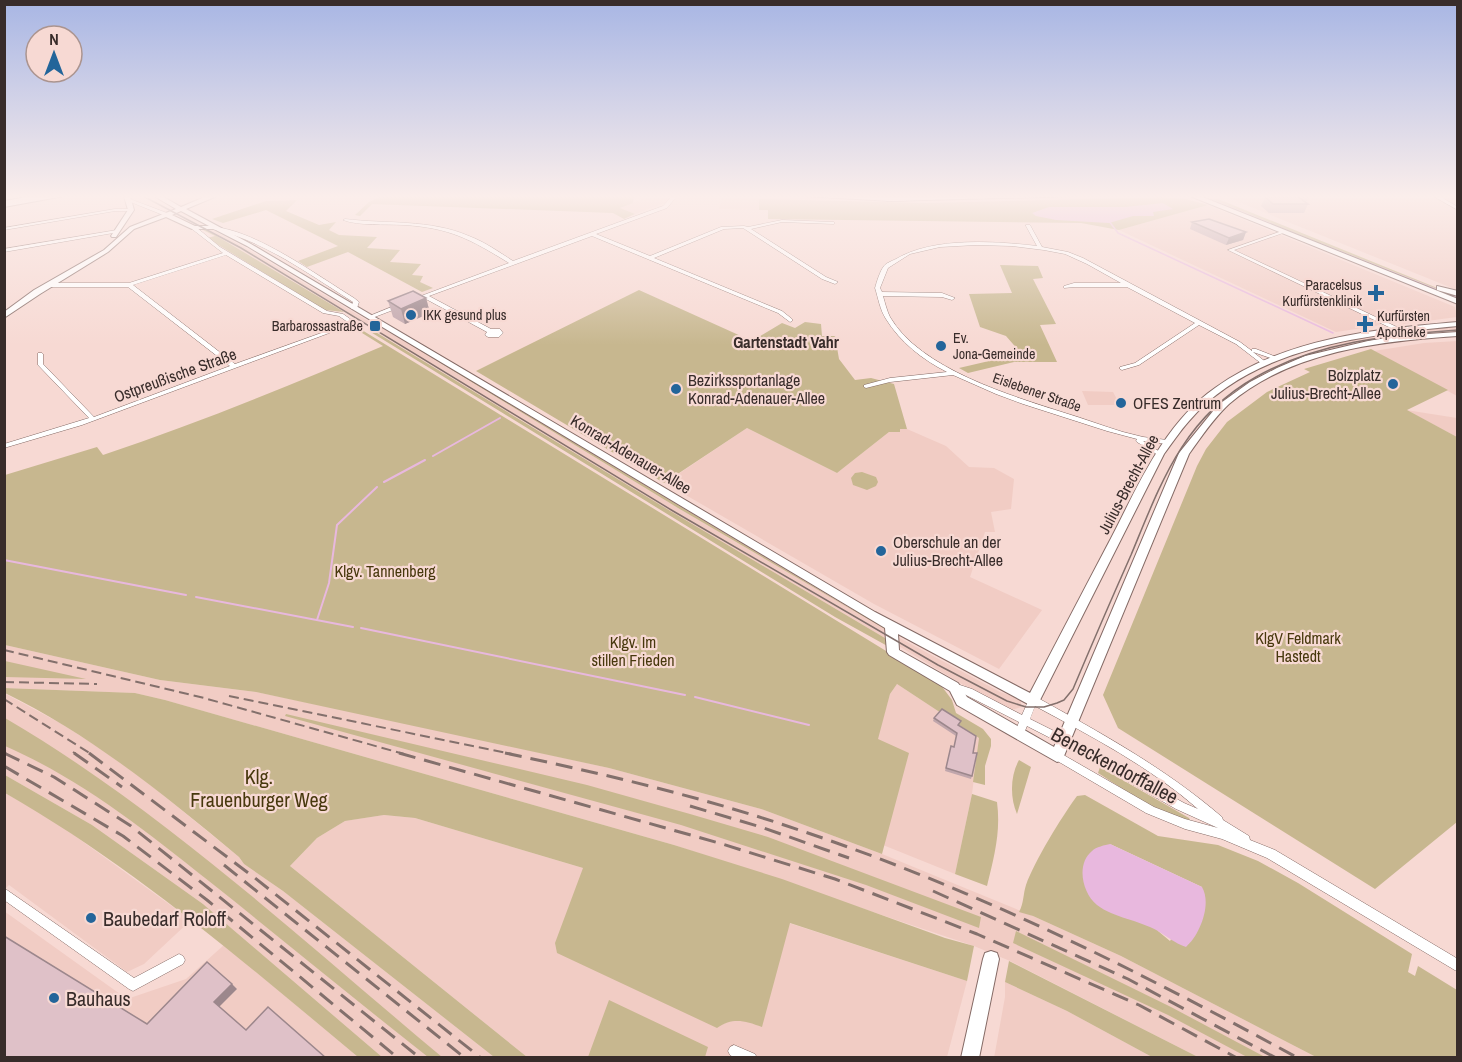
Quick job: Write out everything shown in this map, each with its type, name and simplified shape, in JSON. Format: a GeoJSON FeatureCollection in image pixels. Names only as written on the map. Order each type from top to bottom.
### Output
{"type":"FeatureCollection","features":[{"type":"Feature","properties":{"kind":"main road"},"geometry":{"type":"LineString","coordinates":[[83,264],[102,246]]}},
{"type":"Feature","properties":{"kind":"main road"},"geometry":{"type":"LineString","coordinates":[[4,316],[48,285],[112,246]]}},
{"type":"Feature","properties":{"kind":"main road","name":"Konrad-Adenauer-Allee"},"geometry":{"type":"LineString","coordinates":[[246,246],[370,317],[891,627],[1033,700]]}},
{"type":"Feature","properties":{"kind":"main road"},"geometry":{"type":"LineString","coordinates":[[1320,246],[1458,302]]}},
{"type":"Feature","properties":{"kind":"main road"},"geometry":{"type":"LineString","coordinates":[[1338,246],[1458,294]]}},
{"type":"Feature","properties":{"kind":"main road","name":"Julius-Brecht-Allee"},"geometry":{"type":"LineString","coordinates":[[1033,700],[1160,454],[1167,442],[1200,403],[1238,375],[1276,358],[1334,340],[1397,329],[1458,324]]}},
{"type":"Feature","properties":{"kind":"main road"},"geometry":{"type":"LineString","coordinates":[[1057,756],[1184,453],[1212,417],[1229,401],[1254,384],[1306,359],[1399,339],[1458,334]]}},
{"type":"Feature","properties":{"kind":"main road"},"geometry":{"type":"LineString","coordinates":[[891,627],[893,652],[954,687],[962,701],[1019,735]]}},
{"type":"Feature","properties":{"kind":"main road","name":"Beneckendorffallee"},"geometry":{"type":"LineString","coordinates":[[1019,735],[1057,756]]}},
{"type":"Feature","properties":{"kind":"main road"},"geometry":{"type":"LineString","coordinates":[[971,1057],[991,959]]}},
{"type":"Feature","properties":{"kind":"street"},"geometry":{"type":"LineString","coordinates":[[4,251],[35,246]]}},
{"type":"Feature","properties":{"kind":"street","name":"Konrad-Adenauer-Allee"},"geometry":{"type":"LineString","coordinates":[[216,246],[325,312],[341,315],[353,323]]}},
{"type":"Feature","properties":{"kind":"street"},"geometry":{"type":"LineString","coordinates":[[483,246],[512,263]]}},
{"type":"Feature","properties":{"kind":"street"},"geometry":{"type":"LineString","coordinates":[[370,317],[560,246]]}},
{"type":"Feature","properties":{"kind":"street"},"geometry":{"type":"LineString","coordinates":[[620,246],[780,312],[790,320]]}},
{"type":"Feature","properties":{"kind":"street"},"geometry":{"type":"LineString","coordinates":[[650,258],[680,246]]}},
{"type":"Feature","properties":{"kind":"street"},"geometry":{"type":"LineString","coordinates":[[773,246],[824,278],[835,282]]}},
{"type":"Feature","properties":{"kind":"street"},"geometry":{"type":"LineString","coordinates":[[952,298],[942,295],[879,294],[879,282],[885,266],[896,257],[913,250],[954,246]]}},
{"type":"Feature","properties":{"kind":"street"},"geometry":{"type":"LineString","coordinates":[[997,246],[1040,248],[1067,254],[1239,344],[1276,358]]}},
{"type":"Feature","properties":{"kind":"street"},"geometry":{"type":"LineString","coordinates":[[1243,246],[1230,250],[1397,329]]}},
{"type":"Feature","properties":{"kind":"street"},"geometry":{"type":"LineString","coordinates":[[48,285],[129,285],[227,253]]}},
{"type":"Feature","properties":{"kind":"street"},"geometry":{"type":"LineString","coordinates":[[129,285],[235,367]]}},
{"type":"Feature","properties":{"kind":"street"},"geometry":{"type":"LineString","coordinates":[[1066,287],[1128,285]]}},
{"type":"Feature","properties":{"kind":"street","name":"Eislebener Straße"},"geometry":{"type":"LineString","coordinates":[[879,294],[887,318],[901,334],[933,360],[956,373],[1008,395],[1127,435],[1167,442]]}},
{"type":"Feature","properties":{"kind":"street"},"geometry":{"type":"LineString","coordinates":[[425,296],[490,331]]}},
{"type":"Feature","properties":{"kind":"street","name":"Ostpreußische Straße"},"geometry":{"type":"LineString","coordinates":[[4,446],[93,419],[353,323]]}},
{"type":"Feature","properties":{"kind":"street"},"geometry":{"type":"LineString","coordinates":[[1122,368],[1137,364],[1199,323]]}},
{"type":"Feature","properties":{"kind":"street"},"geometry":{"type":"LineString","coordinates":[[1239,344],[1264,363]]}},
{"type":"Feature","properties":{"kind":"street"},"geometry":{"type":"LineString","coordinates":[[40,354],[40,364],[93,419]]}},
{"type":"Feature","properties":{"kind":"street"},"geometry":{"type":"LineString","coordinates":[[866,387],[890,380],[956,373]]}},
{"type":"Feature","properties":{"kind":"street","name":"Eislebener Straße"},"geometry":{"type":"LineString","coordinates":[[1127,435],[1160,454]]}},
{"type":"Feature","properties":{"kind":"street"},"geometry":{"type":"LineString","coordinates":[[954,687],[969,692],[1024,721]]}},
{"type":"Feature","properties":{"kind":"street","name":"Konrad-Adenauer-Allee"},"geometry":{"type":"LineString","coordinates":[[1033,700],[1071,722]]}},
{"type":"Feature","properties":{"kind":"street","name":"Julius-Brecht-Allee"},"geometry":{"type":"LineString","coordinates":[[1019,735],[1033,700]]}},
{"type":"Feature","properties":{"kind":"street","name":"Beneckendorffallee"},"geometry":{"type":"LineString","coordinates":[[1024,721],[1063,740],[1180,806],[1223,825],[1458,966]]}},
{"type":"Feature","properties":{"kind":"street","name":"Beneckendorffallee"},"geometry":{"type":"LineString","coordinates":[[1071,722],[1182,790],[1223,825]]}},
{"type":"Feature","properties":{"kind":"street","name":"Beneckendorffallee"},"geometry":{"type":"LineString","coordinates":[[1057,756],[1150,810],[1262,849]]}},
{"type":"Feature","properties":{"kind":"street"},"geometry":{"type":"LineString","coordinates":[[4,893],[133,985],[179,960]]}},
{"type":"Feature","properties":{"kind":"street"},"geometry":{"type":"LineString","coordinates":[[734,1051],[751,1058]]}},
{"type":"Feature","properties":{"kind":"shaded area"},"geometry":{"type":"Polygon","coordinates":[[[233,246],[244,247],[370,322],[365,324],[233,246]]]}},
{"type":"Feature","properties":{"kind":"shaded area"},"geometry":{"type":"Polygon","coordinates":[[[1152,246],[1306,246],[1455,307],[1457,317],[1404,324],[1394,319],[1376,326],[1336,332],[1152,246]]]}},
{"type":"Feature","properties":{"kind":"shaded area"},"geometry":{"type":"Polygon","coordinates":[[[1347,246],[1457,246],[1457,290],[1347,246]]]}},
{"type":"Feature","properties":{"kind":"shaded area"},"geometry":{"type":"Polygon","coordinates":[[[374,323],[678,508],[890,632],[890,641],[672,512],[367,326],[374,323]]]}},
{"type":"Feature","properties":{"kind":"shaded area"},"geometry":{"type":"Polygon","coordinates":[[[1457,326],[1457,331],[1396,337],[1333,349],[1324,344],[1369,335],[1457,326]]]}},
{"type":"Feature","properties":{"kind":"shaded area"},"geometry":{"type":"Polygon","coordinates":[[[1457,341],[1457,396],[1374,351],[1424,343],[1457,341]]]}},
{"type":"Feature","properties":{"kind":"shaded area"},"geometry":{"type":"Polygon","coordinates":[[[1082,391],[1113,392],[1120,405],[1088,405],[1082,391]]]}},
{"type":"Feature","properties":{"kind":"shaded area"},"geometry":{"type":"Polygon","coordinates":[[[1406,410],[1457,418],[1457,437],[1406,410]]]}},
{"type":"Feature","properties":{"kind":"shaded area","name":"Oberschule an der Julius-Brecht-Allee"},"geometry":{"type":"Polygon","coordinates":[[[747,428],[837,473],[889,432],[900,432],[899,429],[907,429],[946,446],[969,467],[994,468],[1014,479],[1011,509],[991,512],[995,532],[985,532],[970,577],[1042,610],[999,669],[874,604],[665,483],[747,428]]]}},
{"type":"Feature","properties":{"kind":"shaded area"},"geometry":{"type":"Polygon","coordinates":[[[896,636],[1000,692],[1021,699],[1021,707],[1012,710],[965,686],[897,645],[896,636]]]}},
{"type":"Feature","properties":{"kind":"shaded area"},"geometry":{"type":"Polygon","coordinates":[[[5,645],[160,680],[256,692],[416,725],[609,768],[761,809],[882,854],[1033,916],[1121,956],[1316,1057],[1198,1057],[1010,961],[974,946],[674,845],[165,700],[135,693],[5,688],[5,645]]]}},
{"type":"Feature","properties":{"kind":"shaded area"},"geometry":{"type":"Polygon","coordinates":[[[897,684],[979,738],[972,794],[955,874],[883,845],[877,739],[890,694],[897,684]]]}},
{"type":"Feature","properties":{"kind":"shaded area"},"geometry":{"type":"Polygon","coordinates":[[[4,693],[60,723],[147,782],[239,857],[244,864],[283,891],[494,1057],[382,1057],[203,904],[92,825],[5,775],[4,693]]]}},
{"type":"Feature","properties":{"kind":"shaded area"},"geometry":{"type":"Polygon","coordinates":[[[5,793],[53,820],[191,920],[144,964],[127,972],[9,885],[5,889],[5,793]]]}},
{"type":"Feature","properties":{"kind":"shaded area"},"geometry":{"type":"Polygon","coordinates":[[[384,815],[415,818],[596,872],[752,911],[967,981],[947,1057],[527,1057],[290,866],[317,838],[345,821],[384,815]]]}},
{"type":"Feature","properties":{"kind":"shaded area"},"geometry":{"type":"Polygon","coordinates":[[[1110,844],[1202,887],[1206,902],[1203,919],[1196,935],[1186,947],[1151,927],[1104,909],[1092,900],[1083,878],[1084,863],[1094,850],[1110,844]]]}},
{"type":"Feature","properties":{"kind":"shaded area","name":"Bauhaus"},"geometry":{"type":"Polygon","coordinates":[[[4,911],[127,999],[186,979],[224,945],[358,1057],[5,1057],[4,911]]]}},
{"type":"Feature","properties":{"kind":"shaded area"},"geometry":{"type":"Polygon","coordinates":[[[1005,982],[1067,1011],[1152,1057],[994,1058],[1005,997],[1005,982]]]}},
{"type":"Feature","properties":{"kind":"green space"},"geometry":{"type":"Polygon","coordinates":[[[219,246],[233,246],[344,312],[325,310],[219,246]]]}},
{"type":"Feature","properties":{"kind":"green space"},"geometry":{"type":"Polygon","coordinates":[[[338,246],[369,246],[367,248],[400,250],[390,262],[421,264],[412,275],[423,276],[420,282],[433,288],[422,292],[348,252],[307,267],[298,261],[338,246]]]}},
{"type":"Feature","properties":{"kind":"green space"},"geometry":{"type":"Polygon","coordinates":[[[1322,246],[1333,246],[1457,296],[1457,300],[1322,246]]]}},
{"type":"Feature","properties":{"kind":"green space"},"geometry":{"type":"Polygon","coordinates":[[[1000,265],[1038,266],[1043,278],[1033,279],[1056,324],[1040,325],[1057,362],[1014,362],[968,373],[959,368],[1019,354],[1006,336],[980,327],[969,294],[1012,293],[1000,265]]]}},
{"type":"Feature","properties":{"kind":"green space","name":"Bezirkssportanlage Konrad-Adenauer-Allee"},"geometry":{"type":"Polygon","coordinates":[[[639,290],[752,341],[782,323],[795,328],[805,322],[821,324],[822,336],[835,336],[839,359],[855,380],[871,378],[894,384],[907,429],[900,429],[900,432],[889,432],[837,473],[747,428],[664,483],[476,371],[639,290]]]}},
{"type":"Feature","properties":{"kind":"green space"},"geometry":{"type":"Polygon","coordinates":[[[357,327],[940,684],[952,700],[956,713],[983,729],[991,739],[985,766],[985,785],[973,782],[979,738],[897,684],[890,694],[878,739],[909,753],[882,854],[761,809],[609,768],[256,692],[160,680],[5,645],[5,475],[97,447],[103,455],[244,403],[383,346],[354,328],[357,327]]]}},
{"type":"Feature","properties":{"kind":"green space"},"geometry":{"type":"Polygon","coordinates":[[[369,328],[890,641],[891,648],[835,617],[369,331],[369,328]]]}},
{"type":"Feature","properties":{"kind":"green space"},"geometry":{"type":"Polygon","coordinates":[[[396,336],[848,607],[889,629],[890,632],[678,508],[396,336]]]}},
{"type":"Feature","properties":{"kind":"green space","name":"KlgV Feldmark Hastedt"},"geometry":{"type":"Polygon","coordinates":[[[1371,349],[1448,390],[1407,410],[1457,437],[1457,822],[1375,889],[1118,728],[1103,695],[1206,449],[1227,422],[1267,392],[1310,372],[1304,369],[1371,349]]]}},
{"type":"Feature","properties":{"kind":"green space"},"geometry":{"type":"Polygon","coordinates":[[[862,472],[876,477],[878,482],[876,486],[867,490],[853,485],[851,478],[855,473],[862,472]]]}},
{"type":"Feature","properties":{"kind":"green space"},"geometry":{"type":"Polygon","coordinates":[[[5,661],[86,679],[5,677],[5,661]]]}},
{"type":"Feature","properties":{"kind":"green space","name":"Klg. Frauenburger Weg"},"geometry":{"type":"Polygon","coordinates":[[[4,688],[135,693],[165,700],[674,845],[782,879],[945,938],[974,946],[967,981],[790,923],[762,1027],[734,1021],[717,1028],[557,953],[555,943],[583,868],[415,818],[384,815],[345,821],[317,838],[290,866],[527,1057],[494,1057],[283,891],[244,864],[239,857],[156,789],[98,747],[5,693],[4,688]]]}},
{"type":"Feature","properties":{"kind":"green space"},"geometry":{"type":"Polygon","coordinates":[[[286,714],[587,785],[768,837],[981,917],[979,928],[866,885],[681,825],[285,716],[286,714]]]}},
{"type":"Feature","properties":{"kind":"green space"},"geometry":{"type":"Polygon","coordinates":[[[5,718],[120,793],[175,835],[230,878],[442,1057],[428,1057],[194,869],[116,810],[63,776],[5,746],[5,718]]]}},
{"type":"Feature","properties":{"kind":"green space"},"geometry":{"type":"Polygon","coordinates":[[[1019,760],[1031,767],[1017,814],[1012,787],[1019,760]]]}},
{"type":"Feature","properties":{"kind":"green space"},"geometry":{"type":"Polygon","coordinates":[[[1100,767],[1190,820],[1166,813],[1142,801],[1098,773],[1100,767]]]}},
{"type":"Feature","properties":{"kind":"green space"},"geometry":{"type":"Polygon","coordinates":[[[5,775],[92,825],[203,904],[382,1057],[358,1057],[230,951],[143,884],[52,821],[5,793],[5,775]]]}},
{"type":"Feature","properties":{"kind":"green space"},"geometry":{"type":"Polygon","coordinates":[[[972,794],[997,802],[997,834],[987,886],[955,874],[972,794]]]}},
{"type":"Feature","properties":{"kind":"green space"},"geometry":{"type":"Polygon","coordinates":[[[1085,795],[1158,836],[1218,845],[1258,861],[1298,883],[1412,954],[1408,972],[1415,976],[1418,966],[1457,990],[1457,1057],[1316,1057],[1121,956],[1033,916],[1019,912],[1026,885],[1036,864],[1056,827],[1077,796],[1085,795]],[[1110,844],[1158,931],[1170,941],[1202,887],[1110,844]]]}},
{"type":"Feature","properties":{"kind":"green space"},"geometry":{"type":"Polygon","coordinates":[[[1016,931],[1171,1007],[1265,1057],[1247,1057],[1168,1015],[1013,943],[1016,931]]]}},
{"type":"Feature","properties":{"kind":"green space"},"geometry":{"type":"Polygon","coordinates":[[[1009,961],[1198,1057],[1152,1057],[1067,1011],[1005,982],[1009,961]]]}},
{"type":"Feature","properties":{"kind":"green space"},"geometry":{"type":"Polygon","coordinates":[[[609,1000],[708,1047],[705,1057],[588,1057],[609,1000]]]}},
{"type":"Feature","properties":{"kind":"building"},"geometry":{"type":"Polygon","coordinates":[[[413,291],[426,298],[401,309],[388,301],[413,291]]]}},
{"type":"Feature","properties":{"kind":"building"},"geometry":{"type":"Polygon","coordinates":[[[942,709],[961,721],[958,725],[976,736],[973,753],[977,753],[972,776],[946,768],[951,746],[954,747],[957,733],[934,718],[942,709]]]}},
{"type":"Feature","properties":{"kind":"building","name":"Bauhaus"},"geometry":{"type":"Polygon","coordinates":[[[4,936],[147,1024],[207,962],[232,984],[214,1002],[246,1030],[268,1007],[326,1058],[4,1058],[4,936]]]}},
{"type":"Feature","properties":{"kind":"waterway"},"geometry":{"type":"LineString","coordinates":[[1145,246],[1333,333]]}},
{"type":"Feature","properties":{"kind":"waterway"},"geometry":{"type":"LineString","coordinates":[[1325,246],[1458,298]]}},
{"type":"Feature","properties":{"kind":"waterway"},"geometry":{"type":"LineString","coordinates":[[433,456],[500,418]]}},
{"type":"Feature","properties":{"kind":"waterway"},"geometry":{"type":"LineString","coordinates":[[384,482],[425,460]]}},
{"type":"Feature","properties":{"kind":"waterway"},"geometry":{"type":"LineString","coordinates":[[317,620],[329,583],[337,525],[377,487]]}},
{"type":"Feature","properties":{"kind":"waterway"},"geometry":{"type":"LineString","coordinates":[[4,560],[186,595]]}},
{"type":"Feature","properties":{"kind":"waterway"},"geometry":{"type":"LineString","coordinates":[[196,597],[353,627]]}},
{"type":"Feature","properties":{"kind":"waterway"},"geometry":{"type":"LineString","coordinates":[[361,628],[685,695]]}},
{"type":"Feature","properties":{"kind":"waterway"},"geometry":{"type":"LineString","coordinates":[[695,697],[809,725]]}},
{"type":"Feature","properties":{"kind":"tram line"},"geometry":{"type":"LineString","coordinates":[[236,246],[673,511],[938,665],[1007,701],[1026,707],[1044,707],[1057,703],[1064,700],[1073,689],[1164,478],[1192,432],[1231,393],[1279,365],[1329,348],[1380,338],[1458,330]]}},
{"type":"Feature","properties":{"kind":"railway"},"geometry":{"type":"LineString","coordinates":[[4,650],[204,698],[404,754]]}},
{"type":"Feature","properties":{"kind":"railway"},"geometry":{"type":"LineString","coordinates":[[4,682],[97,684]]}},
{"type":"Feature","properties":{"kind":"railway"},"geometry":{"type":"LineString","coordinates":[[229,696],[512,754]]}},
{"type":"Feature","properties":{"kind":"railway"},"geometry":{"type":"LineString","coordinates":[[4,699],[91,754]]}},
{"type":"Feature","properties":{"kind":"railway"},"geometry":{"type":"LineString","coordinates":[[7,754],[4,753],[54,777],[131,826],[420,1058]]}},
{"type":"Feature","properties":{"kind":"railway"},"geometry":{"type":"LineString","coordinates":[[74,753],[122,787]]}},
{"type":"Feature","properties":{"kind":"railway"},"geometry":{"type":"LineString","coordinates":[[89,753],[255,878],[481,1058]]}},
{"type":"Feature","properties":{"kind":"railway"},"geometry":{"type":"LineString","coordinates":[[399,753],[719,843],[835,879],[977,934],[1139,1005],[1237,1058]]}},
{"type":"Feature","properties":{"kind":"railway"},"geometry":{"type":"LineString","coordinates":[[505,753],[690,797],[763,818],[864,853],[991,904],[1115,962],[1298,1058]]}},
{"type":"Feature","properties":{"kind":"railway"},"geometry":{"type":"LineString","coordinates":[[4,766],[123,836],[207,900],[398,1058]]}},
{"type":"Feature","properties":{"kind":"railway"},"geometry":{"type":"LineString","coordinates":[[690,806],[761,827],[849,858]]}},
{"type":"Feature","properties":{"kind":"railway"},"geometry":{"type":"LineString","coordinates":[[224,865],[465,1058]]}},
{"type":"Feature","properties":{"kind":"railway"},"geometry":{"type":"LineString","coordinates":[[933,891],[1128,979],[1276,1058]]}},
{"type":"Feature","properties":{"kind":"place","name":"Paracelsus Kurfürstenklinik"},"geometry":{"type":"Point","coordinates":[1376,293]}},
{"type":"Feature","properties":{"kind":"place","name":"IKK gesund plus"},"geometry":{"type":"Point","coordinates":[411,315]}},
{"type":"Feature","properties":{"kind":"place","name":"Kurfürsten Apotheke"},"geometry":{"type":"Point","coordinates":[1365,324]}},
{"type":"Feature","properties":{"kind":"place","name":"Barbarossastraße"},"geometry":{"type":"Point","coordinates":[375,326]}},
{"type":"Feature","properties":{"kind":"place","name":"Ev. Jona-Gemeinde"},"geometry":{"type":"Point","coordinates":[941,346]}},
{"type":"Feature","properties":{"kind":"place","name":"Bolzplatz Julius-Brecht-Allee"},"geometry":{"type":"Point","coordinates":[1393,384]}},
{"type":"Feature","properties":{"kind":"place","name":"Bezirkssportanlage Konrad-Adenauer-Allee"},"geometry":{"type":"Point","coordinates":[676,389]}},
{"type":"Feature","properties":{"kind":"place","name":"OFES Zentrum"},"geometry":{"type":"Point","coordinates":[1121,403]}},
{"type":"Feature","properties":{"kind":"place","name":"Oberschule an der Julius-Brecht-Allee"},"geometry":{"type":"Point","coordinates":[881,551]}},
{"type":"Feature","properties":{"kind":"place","name":"Baubedarf Roloff"},"geometry":{"type":"Point","coordinates":[91,918]}},
{"type":"Feature","properties":{"kind":"place","name":"Bauhaus"},"geometry":{"type":"Point","coordinates":[54,998]}},
{"type":"Feature","properties":{"kind":"district","name":"Gartenstadt Vahr"},"geometry":{"type":"Point","coordinates":[786,342]}},
{"type":"Feature","properties":{"kind":"park label","name":"Klgv. Tannenberg"},"geometry":{"type":"Point","coordinates":[385,571]}},
{"type":"Feature","properties":{"kind":"park label","name":"Klgv. Im stillen Frieden"},"geometry":{"type":"Point","coordinates":[633,651]}}]}
